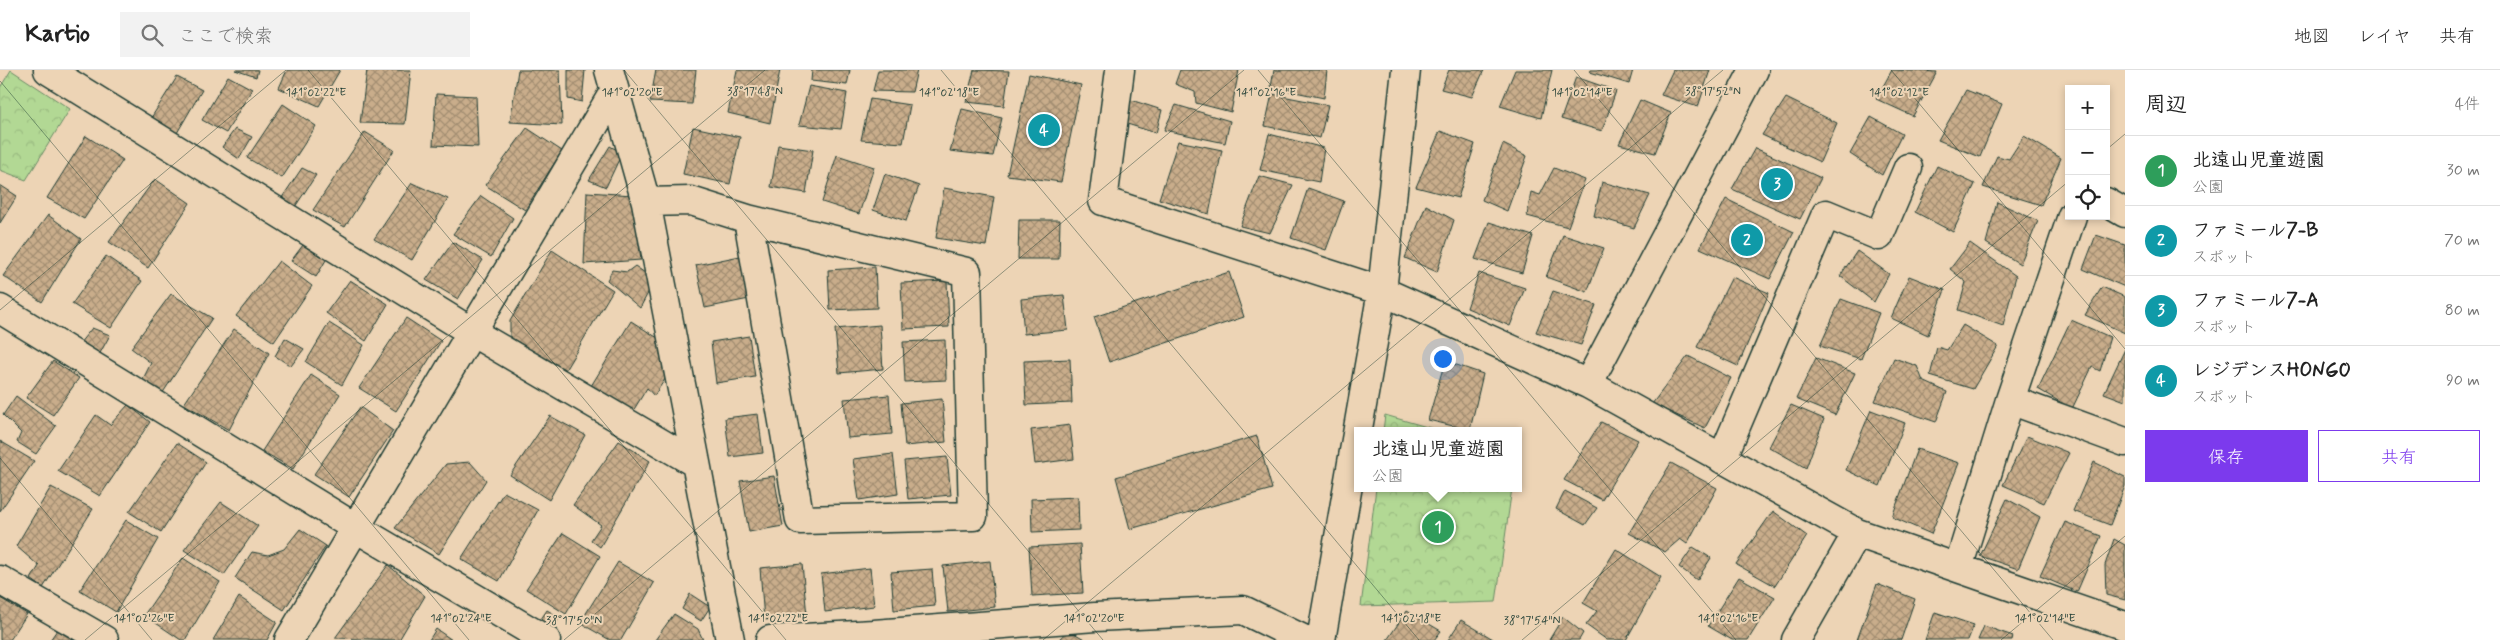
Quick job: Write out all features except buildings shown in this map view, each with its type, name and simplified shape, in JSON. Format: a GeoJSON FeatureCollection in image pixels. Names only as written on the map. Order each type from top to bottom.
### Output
{"type":"FeatureCollection","features":[{"type":"Feature","properties":{"kind":"street"},"geometry":{"type":"LineString","coordinates":[[48,70],[470,331],[695,463]]}},
{"type":"Feature","properties":{"kind":"street"},"geometry":{"type":"LineString","coordinates":[[1120,70],[1103,201],[1382,291],[1588,384],[1857,533],[2125,626]]}},
{"type":"Feature","properties":{"kind":"street"},"geometry":{"type":"LineString","coordinates":[[1358,427],[1382,291],[1406,70]]}},
{"type":"Feature","properties":{"kind":"street"},"geometry":{"type":"LineString","coordinates":[[1588,384],[1754,70]]}},
{"type":"Feature","properties":{"kind":"street"},"geometry":{"type":"LineString","coordinates":[[289,640],[470,331],[612,81]]}},
{"type":"Feature","properties":{"kind":"street"},"geometry":{"type":"LineString","coordinates":[[612,81],[646,202],[730,640]]}},
{"type":"Feature","properties":{"kind":"street"},"geometry":{"type":"LineString","coordinates":[[1722,459],[1826,214],[1879,236],[1908,168]]}},
{"type":"Feature","properties":{"kind":"street"},"geometry":{"type":"LineString","coordinates":[[646,202],[691,202],[748,219],[967,272],[973,516],[800,520],[748,219]]}},
{"type":"Feature","properties":{"kind":"street"},"geometry":{"type":"LineString","coordinates":[[2110,204],[2125,213]]}},
{"type":"Feature","properties":{"kind":"street"},"geometry":{"type":"LineString","coordinates":[[1958,568],[2010,400],[2071,220]]}},
{"type":"Feature","properties":{"kind":"street"},"geometry":{"type":"LineString","coordinates":[[0,309],[356,528],[546,640]]}},
{"type":"Feature","properties":{"kind":"street"},"geometry":{"type":"LineString","coordinates":[[2010,400],[2125,442]]}},
{"type":"Feature","properties":{"kind":"street"},"geometry":{"type":"LineString","coordinates":[[1321,640],[1354,451]]}},
{"type":"Feature","properties":{"kind":"street"},"geometry":{"type":"LineString","coordinates":[[1796,640],[1857,533]]}},
{"type":"Feature","properties":{"kind":"street"},"geometry":{"type":"LineString","coordinates":[[0,580],[104,640]]}},
{"type":"Feature","properties":{"kind":"street"},"geometry":{"type":"LineString","coordinates":[[770,640],[879,637],[1095,616],[1244,610],[1305,640]]}},
{"type":"Feature","properties":{"kind":"green space"},"geometry":{"type":"Polygon","coordinates":[[[11,70],[70,109],[26,180],[0,170],[0,88],[11,70]]]}},
{"type":"Feature","properties":{"kind":"green space"},"geometry":{"type":"Polygon","coordinates":[[[1385,415],[1427,427],[1384,427],[1385,415]]]}},
{"type":"Feature","properties":{"kind":"green space"},"geometry":{"type":"Polygon","coordinates":[[[1375,492],[1511,492],[1496,602],[1361,606],[1375,492]]]}},
{"type":"Feature","properties":{"kind":"place","name":"レジデンスHONGO"},"geometry":{"type":"Point","coordinates":[1044,130]}},
{"type":"Feature","properties":{"kind":"place","name":"ファミール7-A"},"geometry":{"type":"Point","coordinates":[1777,184]}},
{"type":"Feature","properties":{"kind":"place","name":"ファミール7-B"},"geometry":{"type":"Point","coordinates":[1747,240]}},
{"type":"Feature","properties":{"kind":"place","name":"北遠山児童遊園"},"geometry":{"type":"Point","coordinates":[1438,527]}}]}
